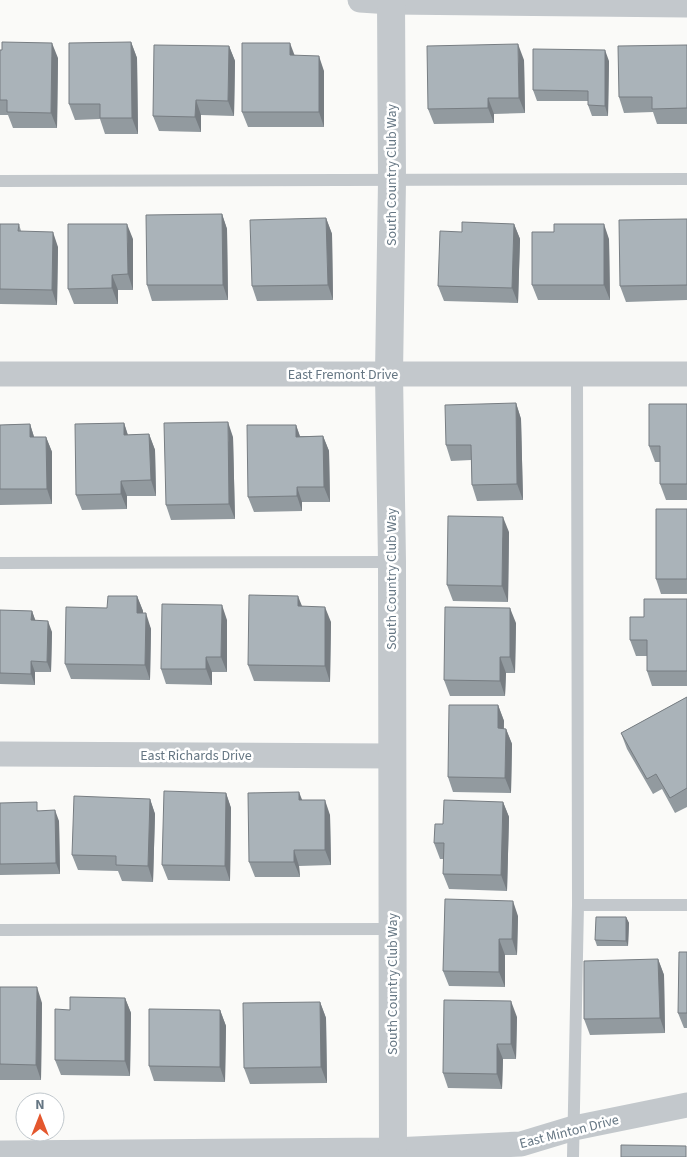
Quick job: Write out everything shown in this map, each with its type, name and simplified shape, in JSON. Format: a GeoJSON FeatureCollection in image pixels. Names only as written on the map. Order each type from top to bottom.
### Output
{"type":"FeatureCollection","features":[{"type":"Feature","properties":{"kind":"street"},"geometry":{"type":"LineString","coordinates":[[360,0],[391,2],[687,5]]}},
{"type":"Feature","properties":{"kind":"street","name":"South Country Club Way"},"geometry":{"type":"LineString","coordinates":[[391,2],[392,181],[389,374],[392,562],[393,1154]]}},
{"type":"Feature","properties":{"kind":"street","name":"East Fremont Drive"},"geometry":{"type":"LineString","coordinates":[[0,374],[687,374]]}},
{"type":"Feature","properties":{"kind":"street","name":"East Richards Drive"},"geometry":{"type":"LineString","coordinates":[[0,754],[392,756]]}},
{"type":"Feature","properties":{"kind":"street","name":"East Minton Drive"},"geometry":{"type":"LineString","coordinates":[[0,1154],[393,1154],[522,1144],[574,1128],[687,1105]]}},
{"type":"Feature","properties":{"kind":"lane"},"geometry":{"type":"LineString","coordinates":[[0,181],[687,179]]}},
{"type":"Feature","properties":{"kind":"lane"},"geometry":{"type":"LineString","coordinates":[[573,1157],[578,905],[577,374]]}},
{"type":"Feature","properties":{"kind":"lane"},"geometry":{"type":"LineString","coordinates":[[0,563],[392,562]]}},
{"type":"Feature","properties":{"kind":"lane"},"geometry":{"type":"LineString","coordinates":[[578,905],[687,905]]}},
{"type":"Feature","properties":{"kind":"lane"},"geometry":{"type":"LineString","coordinates":[[0,930],[392,929]]}},
{"type":"Feature","properties":{"kind":"building"},"geometry":{"type":"Polygon","coordinates":[[[2,42],[52,43],[51,113],[7,112],[7,100],[0,100],[0,50],[2,50],[2,42]]]}},
{"type":"Feature","properties":{"kind":"building"},"geometry":{"type":"Polygon","coordinates":[[[131,42],[132,118],[100,118],[100,104],[69,104],[69,43],[131,42]]]}},
{"type":"Feature","properties":{"kind":"building"},"geometry":{"type":"Polygon","coordinates":[[[242,43],[290,43],[290,55],[319,56],[319,112],[242,112],[242,43]]]}},
{"type":"Feature","properties":{"kind":"building"},"geometry":{"type":"Polygon","coordinates":[[[518,44],[519,98],[488,98],[488,108],[428,109],[427,46],[518,44]]]}},
{"type":"Feature","properties":{"kind":"building"},"geometry":{"type":"Polygon","coordinates":[[[154,45],[229,46],[228,101],[196,100],[195,117],[153,116],[154,45]]]}},
{"type":"Feature","properties":{"kind":"building"},"geometry":{"type":"Polygon","coordinates":[[[687,45],[687,108],[652,109],[652,97],[619,97],[618,46],[687,45]]]}},
{"type":"Feature","properties":{"kind":"building"},"geometry":{"type":"Polygon","coordinates":[[[533,49],[605,50],[605,106],[588,105],[588,91],[533,90],[533,49]]]}},
{"type":"Feature","properties":{"kind":"building"},"geometry":{"type":"Polygon","coordinates":[[[222,214],[223,285],[147,285],[146,215],[222,214]]]}},
{"type":"Feature","properties":{"kind":"building"},"geometry":{"type":"Polygon","coordinates":[[[326,218],[328,285],[252,286],[250,220],[326,218]]]}},
{"type":"Feature","properties":{"kind":"building"},"geometry":{"type":"Polygon","coordinates":[[[687,219],[687,285],[620,286],[619,220],[687,219]]]}},
{"type":"Feature","properties":{"kind":"building"},"geometry":{"type":"Polygon","coordinates":[[[462,222],[514,224],[512,288],[438,286],[440,231],[462,232],[462,222]]]}},
{"type":"Feature","properties":{"kind":"building"},"geometry":{"type":"Polygon","coordinates":[[[0,224],[19,224],[18,231],[53,232],[52,290],[0,289],[0,224]]]}},
{"type":"Feature","properties":{"kind":"building"},"geometry":{"type":"Polygon","coordinates":[[[68,224],[127,224],[128,274],[112,275],[112,288],[68,289],[68,224]]]}},
{"type":"Feature","properties":{"kind":"building"},"geometry":{"type":"Polygon","coordinates":[[[554,224],[604,224],[604,285],[532,285],[532,232],[554,232],[554,224]]]}},
{"type":"Feature","properties":{"kind":"building"},"geometry":{"type":"Polygon","coordinates":[[[516,403],[517,484],[472,485],[471,445],[446,445],[445,405],[516,403]]]}},
{"type":"Feature","properties":{"kind":"building"},"geometry":{"type":"Polygon","coordinates":[[[649,404],[687,404],[687,484],[660,484],[660,446],[649,446],[649,404]]]}},
{"type":"Feature","properties":{"kind":"building"},"geometry":{"type":"Polygon","coordinates":[[[228,422],[229,504],[166,505],[164,423],[228,422]]]}},
{"type":"Feature","properties":{"kind":"building"},"geometry":{"type":"Polygon","coordinates":[[[124,423],[124,435],[149,434],[151,480],[121,481],[121,494],[76,495],[75,424],[124,423]]]}},
{"type":"Feature","properties":{"kind":"building"},"geometry":{"type":"Polygon","coordinates":[[[30,424],[30,437],[46,437],[47,489],[0,489],[0,425],[30,424]]]}},
{"type":"Feature","properties":{"kind":"building"},"geometry":{"type":"Polygon","coordinates":[[[247,425],[296,425],[296,437],[323,436],[324,487],[297,487],[297,496],[248,497],[247,425]]]}},
{"type":"Feature","properties":{"kind":"building"},"geometry":{"type":"Polygon","coordinates":[[[656,509],[687,509],[687,579],[656,579],[656,509]]]}},
{"type":"Feature","properties":{"kind":"building"},"geometry":{"type":"Polygon","coordinates":[[[448,516],[503,517],[502,586],[447,585],[448,516]]]}},
{"type":"Feature","properties":{"kind":"building"},"geometry":{"type":"Polygon","coordinates":[[[249,595],[298,596],[298,606],[325,607],[325,666],[248,665],[249,595]]]}},
{"type":"Feature","properties":{"kind":"building"},"geometry":{"type":"Polygon","coordinates":[[[108,596],[137,596],[137,613],[146,613],[145,665],[65,664],[66,607],[107,608],[108,596]]]}},
{"type":"Feature","properties":{"kind":"building"},"geometry":{"type":"Polygon","coordinates":[[[644,599],[687,599],[687,671],[647,671],[647,640],[630,640],[630,617],[644,617],[644,599]]]}},
{"type":"Feature","properties":{"kind":"building"},"geometry":{"type":"Polygon","coordinates":[[[162,604],[222,605],[221,657],[206,657],[206,669],[161,669],[162,604]]]}},
{"type":"Feature","properties":{"kind":"building"},"geometry":{"type":"Polygon","coordinates":[[[445,607],[510,608],[510,657],[500,657],[500,681],[444,680],[445,607]]]}},
{"type":"Feature","properties":{"kind":"building"},"geometry":{"type":"Polygon","coordinates":[[[0,610],[32,611],[31,620],[48,621],[47,662],[31,661],[31,674],[0,673],[0,610]]]}},
{"type":"Feature","properties":{"kind":"building"},"geometry":{"type":"Polygon","coordinates":[[[687,697],[687,788],[670,798],[656,774],[647,779],[621,733],[687,697]]]}},
{"type":"Feature","properties":{"kind":"building"},"geometry":{"type":"Polygon","coordinates":[[[449,705],[498,705],[498,728],[506,729],[505,778],[448,777],[449,705]]]}},
{"type":"Feature","properties":{"kind":"building"},"geometry":{"type":"Polygon","coordinates":[[[164,791],[226,793],[225,866],[162,865],[164,791]]]}},
{"type":"Feature","properties":{"kind":"building"},"geometry":{"type":"Polygon","coordinates":[[[299,792],[299,800],[325,800],[325,850],[294,850],[294,862],[249,862],[248,793],[299,792]]]}},
{"type":"Feature","properties":{"kind":"building"},"geometry":{"type":"Polygon","coordinates":[[[74,796],[150,799],[148,866],[116,865],[116,856],[72,855],[74,796]]]}},
{"type":"Feature","properties":{"kind":"building"},"geometry":{"type":"Polygon","coordinates":[[[444,800],[503,802],[501,875],[443,874],[444,843],[434,843],[435,824],[443,824],[444,800]]]}},
{"type":"Feature","properties":{"kind":"building"},"geometry":{"type":"Polygon","coordinates":[[[37,802],[37,811],[55,810],[56,863],[0,864],[0,803],[37,802]]]}},
{"type":"Feature","properties":{"kind":"building"},"geometry":{"type":"Polygon","coordinates":[[[445,899],[513,901],[512,939],[499,939],[499,972],[443,971],[445,899]]]}},
{"type":"Feature","properties":{"kind":"building"},"geometry":{"type":"Polygon","coordinates":[[[596,917],[626,917],[626,941],[595,940],[596,917]]]}},
{"type":"Feature","properties":{"kind":"building"},"geometry":{"type":"Polygon","coordinates":[[[679,952],[687,952],[687,1013],[678,1013],[679,952]]]}},
{"type":"Feature","properties":{"kind":"building"},"geometry":{"type":"Polygon","coordinates":[[[658,959],[660,1018],[584,1019],[584,961],[658,959]]]}},
{"type":"Feature","properties":{"kind":"building"},"geometry":{"type":"Polygon","coordinates":[[[0,987],[37,987],[36,1065],[0,1064],[0,987]]]}},
{"type":"Feature","properties":{"kind":"building"},"geometry":{"type":"Polygon","coordinates":[[[70,997],[125,998],[125,1061],[55,1060],[55,1009],[70,1010],[70,997]]]}},
{"type":"Feature","properties":{"kind":"building"},"geometry":{"type":"Polygon","coordinates":[[[444,1000],[511,1001],[511,1044],[497,1044],[497,1074],[443,1073],[444,1000]]]}},
{"type":"Feature","properties":{"kind":"building"},"geometry":{"type":"Polygon","coordinates":[[[320,1002],[321,1067],[244,1068],[243,1003],[320,1002]]]}},
{"type":"Feature","properties":{"kind":"building"},"geometry":{"type":"Polygon","coordinates":[[[149,1009],[220,1010],[220,1067],[149,1066],[149,1009]]]}},
{"type":"Feature","properties":{"kind":"building"},"geometry":{"type":"Polygon","coordinates":[[[621,1145],[686,1146],[686,1157],[621,1157],[621,1145]]]}}]}
